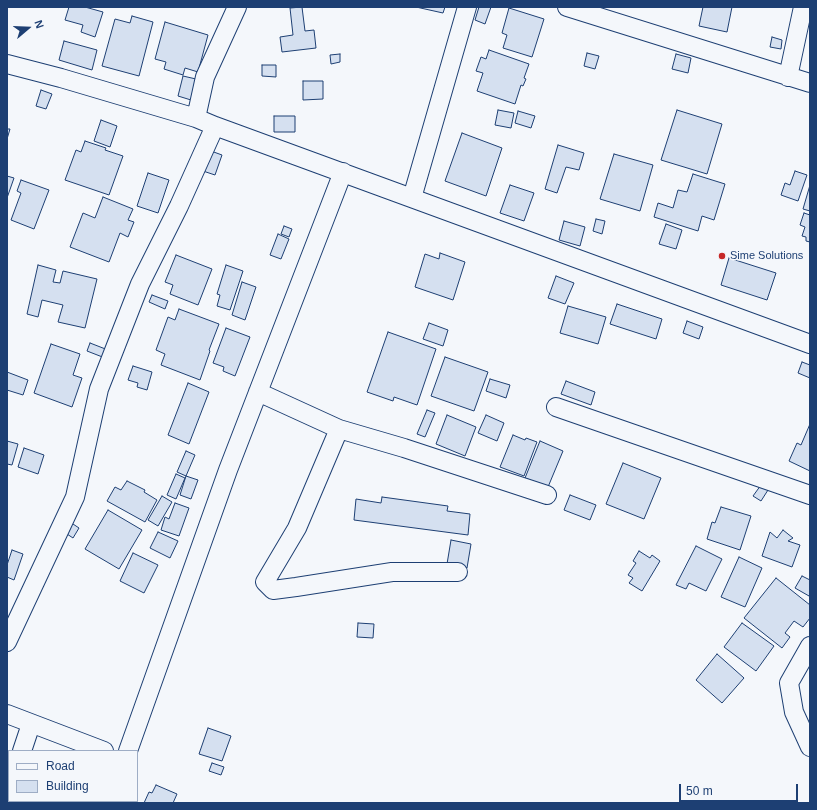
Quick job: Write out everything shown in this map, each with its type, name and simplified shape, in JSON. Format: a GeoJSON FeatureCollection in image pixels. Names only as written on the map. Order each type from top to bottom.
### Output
{"type":"FeatureCollection","features":[{"type":"Feature","properties":{"kind":"street"},"geometry":{"type":"LineString","coordinates":[[196,118],[205,77],[237,7]]}},
{"type":"Feature","properties":{"kind":"street"},"geometry":{"type":"LineString","coordinates":[[412,198],[467,7]]}},
{"type":"Feature","properties":{"kind":"street"},"geometry":{"type":"LineString","coordinates":[[567,7],[810,83]]}},
{"type":"Feature","properties":{"kind":"street"},"geometry":{"type":"LineString","coordinates":[[788,76],[802,7]]}},
{"type":"Feature","properties":{"kind":"street"},"geometry":{"type":"LineString","coordinates":[[7,64],[61,78],[196,118],[810,344]]}},
{"type":"Feature","properties":{"kind":"street"},"geometry":{"type":"LineString","coordinates":[[7,642],[75,497],[99,389],[140,284],[179,206],[215,126]]}},
{"type":"Feature","properties":{"kind":"street"},"geometry":{"type":"LineString","coordinates":[[128,750],[228,470],[343,172]]}},
{"type":"Feature","properties":{"kind":"street"},"geometry":{"type":"LineString","coordinates":[[258,392],[339,429],[404,448],[547,495]]}},
{"type":"Feature","properties":{"kind":"street"},"geometry":{"type":"LineString","coordinates":[[556,408],[810,495]]}},
{"type":"Feature","properties":{"kind":"street"},"geometry":{"type":"LineString","coordinates":[[339,429],[297,528],[266,582],[273,590],[392,572],[458,572]]}},
{"type":"Feature","properties":{"kind":"street"},"geometry":{"type":"LineString","coordinates":[[810,646],[789,683],[794,712],[810,747]]}},
{"type":"Feature","properties":{"kind":"street"},"geometry":{"type":"LineString","coordinates":[[7,714],[101,750]]}},
{"type":"Feature","properties":{"kind":"street"},"geometry":{"type":"LineString","coordinates":[[22,750],[31,724]]}},
{"type":"Feature","properties":{"kind":"building"},"geometry":{"type":"Polygon","coordinates":[[[69,7],[85,7],[103,12],[95,37],[81,32],[83,25],[65,20],[69,7]]]}},
{"type":"Feature","properties":{"kind":"building"},"geometry":{"type":"Polygon","coordinates":[[[302,7],[305,31],[314,30],[316,48],[282,52],[280,37],[293,35],[290,8],[302,7]]]}},
{"type":"Feature","properties":{"kind":"building"},"geometry":{"type":"Polygon","coordinates":[[[416,7],[445,7],[443,13],[416,7]]]}},
{"type":"Feature","properties":{"kind":"building"},"geometry":{"type":"Polygon","coordinates":[[[479,7],[491,7],[485,24],[475,20],[479,7]]]}},
{"type":"Feature","properties":{"kind":"building"},"geometry":{"type":"Polygon","coordinates":[[[703,7],[732,7],[727,32],[699,26],[703,7]]]}},
{"type":"Feature","properties":{"kind":"building"},"geometry":{"type":"Polygon","coordinates":[[[509,8],[544,19],[532,57],[503,48],[507,35],[502,33],[509,8]]]}},
{"type":"Feature","properties":{"kind":"building"},"geometry":{"type":"Polygon","coordinates":[[[132,16],[153,22],[139,76],[102,66],[115,19],[130,23],[132,16]]]}},
{"type":"Feature","properties":{"kind":"building"},"geometry":{"type":"Polygon","coordinates":[[[165,22],[208,35],[198,72],[185,68],[183,75],[164,69],[166,62],[155,59],[165,22]]]}},
{"type":"Feature","properties":{"kind":"building"},"geometry":{"type":"Polygon","coordinates":[[[772,37],[782,40],[781,49],[770,47],[772,37]]]}},
{"type":"Feature","properties":{"kind":"building"},"geometry":{"type":"Polygon","coordinates":[[[64,41],[97,50],[92,70],[59,60],[64,41]]]}},
{"type":"Feature","properties":{"kind":"building"},"geometry":{"type":"Polygon","coordinates":[[[489,50],[529,64],[524,78],[526,79],[523,86],[521,85],[515,104],[477,91],[483,73],[476,71],[481,57],[486,59],[489,50]]]}},
{"type":"Feature","properties":{"kind":"building"},"geometry":{"type":"Polygon","coordinates":[[[587,53],[599,56],[595,69],[584,66],[587,53]]]}},
{"type":"Feature","properties":{"kind":"building"},"geometry":{"type":"Polygon","coordinates":[[[340,54],[340,62],[331,64],[330,55],[340,54]]]}},
{"type":"Feature","properties":{"kind":"building"},"geometry":{"type":"Polygon","coordinates":[[[676,54],[691,58],[688,73],[672,69],[676,54]]]}},
{"type":"Feature","properties":{"kind":"building"},"geometry":{"type":"Polygon","coordinates":[[[262,65],[276,65],[276,77],[262,76],[262,65]]]}},
{"type":"Feature","properties":{"kind":"building"},"geometry":{"type":"Polygon","coordinates":[[[183,76],[196,79],[191,100],[178,96],[183,76]]]}},
{"type":"Feature","properties":{"kind":"building"},"geometry":{"type":"Polygon","coordinates":[[[303,81],[323,81],[323,99],[303,100],[303,81]]]}},
{"type":"Feature","properties":{"kind":"building"},"geometry":{"type":"Polygon","coordinates":[[[41,90],[52,94],[46,109],[36,106],[41,90]]]}},
{"type":"Feature","properties":{"kind":"building"},"geometry":{"type":"Polygon","coordinates":[[[498,110],[514,113],[511,128],[495,125],[498,110]]]}},
{"type":"Feature","properties":{"kind":"building"},"geometry":{"type":"Polygon","coordinates":[[[677,110],[722,124],[707,174],[661,160],[677,110]]]}},
{"type":"Feature","properties":{"kind":"building"},"geometry":{"type":"Polygon","coordinates":[[[518,111],[535,116],[531,128],[515,123],[518,111]]]}},
{"type":"Feature","properties":{"kind":"building"},"geometry":{"type":"Polygon","coordinates":[[[274,116],[295,116],[295,132],[274,132],[274,116]]]}},
{"type":"Feature","properties":{"kind":"building"},"geometry":{"type":"Polygon","coordinates":[[[101,120],[117,126],[110,147],[94,141],[101,120]]]}},
{"type":"Feature","properties":{"kind":"building"},"geometry":{"type":"Polygon","coordinates":[[[7,129],[10,129],[7,139],[7,129]]]}},
{"type":"Feature","properties":{"kind":"building"},"geometry":{"type":"Polygon","coordinates":[[[462,133],[502,148],[486,196],[445,181],[462,133]]]}},
{"type":"Feature","properties":{"kind":"building"},"geometry":{"type":"Polygon","coordinates":[[[85,141],[123,156],[109,195],[65,180],[76,150],[81,152],[85,141]]]}},
{"type":"Feature","properties":{"kind":"building"},"geometry":{"type":"Polygon","coordinates":[[[558,145],[584,153],[579,170],[566,167],[557,193],[545,189],[558,145]]]}},
{"type":"Feature","properties":{"kind":"building"},"geometry":{"type":"Polygon","coordinates":[[[211,151],[222,155],[215,175],[203,171],[211,151]]]}},
{"type":"Feature","properties":{"kind":"building"},"geometry":{"type":"Polygon","coordinates":[[[614,154],[653,165],[640,211],[600,199],[614,154]]]}},
{"type":"Feature","properties":{"kind":"building"},"geometry":{"type":"Polygon","coordinates":[[[795,171],[807,175],[798,201],[781,195],[785,183],[790,185],[795,171]]]}},
{"type":"Feature","properties":{"kind":"building"},"geometry":{"type":"Polygon","coordinates":[[[148,173],[169,180],[158,213],[137,206],[148,173]]]}},
{"type":"Feature","properties":{"kind":"building"},"geometry":{"type":"Polygon","coordinates":[[[693,174],[725,184],[714,220],[702,216],[698,231],[654,217],[658,203],[673,208],[678,190],[687,192],[693,174]]]}},
{"type":"Feature","properties":{"kind":"building"},"geometry":{"type":"Polygon","coordinates":[[[7,176],[14,178],[7,198],[7,176]]]}},
{"type":"Feature","properties":{"kind":"building"},"geometry":{"type":"Polygon","coordinates":[[[21,180],[49,190],[34,229],[11,220],[21,193],[17,191],[21,180]]]}},
{"type":"Feature","properties":{"kind":"building"},"geometry":{"type":"Polygon","coordinates":[[[510,185],[534,193],[524,221],[500,213],[510,185]]]}},
{"type":"Feature","properties":{"kind":"building"},"geometry":{"type":"Polygon","coordinates":[[[810,185],[810,211],[803,209],[810,185]]]}},
{"type":"Feature","properties":{"kind":"building"},"geometry":{"type":"Polygon","coordinates":[[[103,197],[133,209],[128,220],[134,222],[128,237],[120,233],[109,262],[70,247],[83,213],[95,218],[103,197]]]}},
{"type":"Feature","properties":{"kind":"building"},"geometry":{"type":"Polygon","coordinates":[[[804,213],[810,215],[810,242],[806,241],[806,237],[802,236],[805,227],[800,225],[804,213]]]}},
{"type":"Feature","properties":{"kind":"building"},"geometry":{"type":"Polygon","coordinates":[[[596,219],[605,221],[602,234],[593,231],[596,219]]]}},
{"type":"Feature","properties":{"kind":"building"},"geometry":{"type":"Polygon","coordinates":[[[564,221],[585,227],[580,246],[559,240],[564,221]]]}},
{"type":"Feature","properties":{"kind":"building"},"geometry":{"type":"Polygon","coordinates":[[[666,224],[682,230],[676,249],[659,244],[666,224]]]}},
{"type":"Feature","properties":{"kind":"building"},"geometry":{"type":"Polygon","coordinates":[[[284,226],[292,229],[289,237],[281,234],[284,226]]]}},
{"type":"Feature","properties":{"kind":"building"},"geometry":{"type":"Polygon","coordinates":[[[278,234],[289,239],[281,259],[270,255],[278,234]]]}},
{"type":"Feature","properties":{"kind":"building"},"geometry":{"type":"Polygon","coordinates":[[[440,253],[465,262],[453,300],[415,287],[425,254],[439,259],[440,253]]]}},
{"type":"Feature","properties":{"kind":"building"},"geometry":{"type":"Polygon","coordinates":[[[176,255],[212,269],[198,305],[170,294],[173,285],[165,282],[176,255]]]}},
{"type":"Feature","properties":{"kind":"building"},"geometry":{"type":"Polygon","coordinates":[[[729,258],[776,273],[767,300],[721,285],[729,258]]]}},
{"type":"Feature","properties":{"kind":"building"},"geometry":{"type":"Polygon","coordinates":[[[38,265],[56,270],[53,282],[60,283],[63,271],[97,279],[85,328],[58,322],[63,305],[42,300],[38,317],[27,314],[38,265]]]}},
{"type":"Feature","properties":{"kind":"building"},"geometry":{"type":"Polygon","coordinates":[[[226,265],[243,271],[230,310],[217,306],[220,295],[217,294],[226,265]]]}},
{"type":"Feature","properties":{"kind":"building"},"geometry":{"type":"Polygon","coordinates":[[[556,276],[574,283],[565,304],[548,298],[556,276]]]}},
{"type":"Feature","properties":{"kind":"building"},"geometry":{"type":"Polygon","coordinates":[[[242,282],[256,287],[245,320],[232,315],[242,282]]]}},
{"type":"Feature","properties":{"kind":"building"},"geometry":{"type":"Polygon","coordinates":[[[152,295],[168,301],[165,309],[149,302],[152,295]]]}},
{"type":"Feature","properties":{"kind":"building"},"geometry":{"type":"Polygon","coordinates":[[[617,304],[662,319],[656,339],[610,324],[617,304]]]}},
{"type":"Feature","properties":{"kind":"building"},"geometry":{"type":"Polygon","coordinates":[[[568,306],[606,317],[598,344],[560,333],[568,306]]]}},
{"type":"Feature","properties":{"kind":"building"},"geometry":{"type":"Polygon","coordinates":[[[179,309],[219,324],[200,380],[161,365],[165,354],[156,350],[168,317],[175,320],[179,309]]]}},
{"type":"Feature","properties":{"kind":"building"},"geometry":{"type":"Polygon","coordinates":[[[687,321],[703,327],[699,339],[683,333],[687,321]]]}},
{"type":"Feature","properties":{"kind":"building"},"geometry":{"type":"Polygon","coordinates":[[[429,323],[448,330],[443,346],[423,339],[429,323]]]}},
{"type":"Feature","properties":{"kind":"building"},"geometry":{"type":"Polygon","coordinates":[[[226,328],[250,337],[235,376],[223,371],[224,367],[213,363],[226,328]]]}},
{"type":"Feature","properties":{"kind":"building"},"geometry":{"type":"Polygon","coordinates":[[[388,332],[436,349],[417,405],[394,397],[393,401],[367,392],[388,332]]]}},
{"type":"Feature","properties":{"kind":"building"},"geometry":{"type":"Polygon","coordinates":[[[90,343],[108,350],[105,358],[87,351],[90,343]]]}},
{"type":"Feature","properties":{"kind":"building"},"geometry":{"type":"Polygon","coordinates":[[[51,344],[80,354],[73,375],[82,378],[72,407],[34,393],[51,344]]]}},
{"type":"Feature","properties":{"kind":"building"},"geometry":{"type":"Polygon","coordinates":[[[445,357],[488,372],[474,411],[431,396],[445,357]]]}},
{"type":"Feature","properties":{"kind":"building"},"geometry":{"type":"Polygon","coordinates":[[[802,362],[810,365],[810,378],[798,373],[802,362]]]}},
{"type":"Feature","properties":{"kind":"building"},"geometry":{"type":"Polygon","coordinates":[[[133,366],[152,372],[147,390],[137,387],[138,383],[128,380],[133,366]]]}},
{"type":"Feature","properties":{"kind":"building"},"geometry":{"type":"Polygon","coordinates":[[[7,372],[28,380],[23,395],[7,390],[7,372]]]}},
{"type":"Feature","properties":{"kind":"building"},"geometry":{"type":"Polygon","coordinates":[[[490,379],[510,385],[506,398],[486,391],[490,379]]]}},
{"type":"Feature","properties":{"kind":"building"},"geometry":{"type":"Polygon","coordinates":[[[566,381],[595,392],[591,405],[561,394],[566,381]]]}},
{"type":"Feature","properties":{"kind":"building"},"geometry":{"type":"Polygon","coordinates":[[[188,383],[209,392],[189,444],[168,435],[188,383]]]}},
{"type":"Feature","properties":{"kind":"building"},"geometry":{"type":"Polygon","coordinates":[[[427,410],[435,413],[425,437],[417,434],[427,410]]]}},
{"type":"Feature","properties":{"kind":"building"},"geometry":{"type":"Polygon","coordinates":[[[447,415],[476,427],[465,456],[436,444],[447,415]]]}},
{"type":"Feature","properties":{"kind":"building"},"geometry":{"type":"Polygon","coordinates":[[[486,415],[504,423],[497,441],[478,433],[486,415]]]}},
{"type":"Feature","properties":{"kind":"building"},"geometry":{"type":"Polygon","coordinates":[[[810,424],[810,471],[789,461],[797,443],[801,445],[810,424]]]}},
{"type":"Feature","properties":{"kind":"building"},"geometry":{"type":"Polygon","coordinates":[[[513,435],[525,440],[526,438],[537,442],[524,476],[500,467],[513,435]]]}},
{"type":"Feature","properties":{"kind":"building"},"geometry":{"type":"Polygon","coordinates":[[[7,441],[18,444],[12,465],[7,464],[7,441]]]}},
{"type":"Feature","properties":{"kind":"building"},"geometry":{"type":"Polygon","coordinates":[[[540,441],[563,451],[548,487],[525,478],[540,441]]]}},
{"type":"Feature","properties":{"kind":"building"},"geometry":{"type":"Polygon","coordinates":[[[24,448],[44,455],[38,474],[18,467],[24,448]]]}},
{"type":"Feature","properties":{"kind":"building"},"geometry":{"type":"Polygon","coordinates":[[[186,451],[195,455],[186,476],[177,472],[186,451]]]}},
{"type":"Feature","properties":{"kind":"building"},"geometry":{"type":"Polygon","coordinates":[[[623,463],[661,478],[644,519],[606,504],[623,463]]]}},
{"type":"Feature","properties":{"kind":"building"},"geometry":{"type":"Polygon","coordinates":[[[176,474],[185,478],[176,499],[167,495],[176,474]]]}},
{"type":"Feature","properties":{"kind":"building"},"geometry":{"type":"Polygon","coordinates":[[[186,476],[198,480],[191,499],[180,495],[186,476]]]}},
{"type":"Feature","properties":{"kind":"building"},"geometry":{"type":"Polygon","coordinates":[[[127,481],[145,490],[144,492],[157,500],[145,522],[107,501],[115,487],[121,490],[127,481]]]}},
{"type":"Feature","properties":{"kind":"building"},"geometry":{"type":"Polygon","coordinates":[[[761,485],[768,490],[761,501],[753,496],[761,485]]]}},
{"type":"Feature","properties":{"kind":"building"},"geometry":{"type":"Polygon","coordinates":[[[570,495],[596,505],[590,520],[564,510],[570,495]]]}},
{"type":"Feature","properties":{"kind":"building"},"geometry":{"type":"Polygon","coordinates":[[[162,496],[172,502],[158,526],[148,520],[162,496]]]}},
{"type":"Feature","properties":{"kind":"building"},"geometry":{"type":"Polygon","coordinates":[[[382,497],[448,506],[447,511],[470,514],[468,535],[354,520],[356,499],[381,503],[382,497]]]}},
{"type":"Feature","properties":{"kind":"building"},"geometry":{"type":"Polygon","coordinates":[[[175,503],[189,508],[179,536],[161,530],[165,517],[169,519],[175,503]]]}},
{"type":"Feature","properties":{"kind":"building"},"geometry":{"type":"Polygon","coordinates":[[[721,507],[751,516],[740,550],[707,539],[712,522],[715,523],[721,507]]]}},
{"type":"Feature","properties":{"kind":"building"},"geometry":{"type":"Polygon","coordinates":[[[108,510],[142,530],[119,569],[85,549],[108,510]]]}},
{"type":"Feature","properties":{"kind":"building"},"geometry":{"type":"Polygon","coordinates":[[[70,522],[79,528],[73,538],[64,532],[70,522]]]}},
{"type":"Feature","properties":{"kind":"building"},"geometry":{"type":"Polygon","coordinates":[[[783,530],[793,538],[788,541],[800,545],[792,567],[762,556],[770,532],[777,538],[783,530]]]}},
{"type":"Feature","properties":{"kind":"building"},"geometry":{"type":"Polygon","coordinates":[[[158,532],[178,541],[170,558],[150,548],[158,532]]]}},
{"type":"Feature","properties":{"kind":"building"},"geometry":{"type":"Polygon","coordinates":[[[451,540],[471,544],[467,568],[447,564],[451,540]]]}},
{"type":"Feature","properties":{"kind":"building"},"geometry":{"type":"Polygon","coordinates":[[[696,546],[722,559],[706,591],[689,583],[686,589],[676,585],[696,546]]]}},
{"type":"Feature","properties":{"kind":"building"},"geometry":{"type":"Polygon","coordinates":[[[12,550],[23,554],[14,580],[7,577],[7,565],[12,550]]]}},
{"type":"Feature","properties":{"kind":"building"},"geometry":{"type":"Polygon","coordinates":[[[639,551],[650,558],[652,555],[660,561],[642,591],[629,583],[633,578],[628,575],[636,563],[633,561],[639,551]]]}},
{"type":"Feature","properties":{"kind":"building"},"geometry":{"type":"Polygon","coordinates":[[[133,553],[158,565],[144,593],[120,581],[133,553]]]}},
{"type":"Feature","properties":{"kind":"building"},"geometry":{"type":"Polygon","coordinates":[[[739,557],[762,568],[745,607],[721,597],[739,557]]]}},
{"type":"Feature","properties":{"kind":"building"},"geometry":{"type":"Polygon","coordinates":[[[802,576],[810,580],[809,596],[795,588],[802,576]]]}},
{"type":"Feature","properties":{"kind":"building"},"geometry":{"type":"Polygon","coordinates":[[[776,578],[810,605],[810,618],[803,627],[794,621],[785,633],[790,637],[782,648],[744,618],[776,578]]]}},
{"type":"Feature","properties":{"kind":"building"},"geometry":{"type":"Polygon","coordinates":[[[358,623],[374,624],[373,638],[357,637],[358,623]]]}},
{"type":"Feature","properties":{"kind":"building"},"geometry":{"type":"Polygon","coordinates":[[[742,623],[774,646],[756,671],[724,647],[742,623]]]}},
{"type":"Feature","properties":{"kind":"building"},"geometry":{"type":"Polygon","coordinates":[[[717,654],[744,678],[722,703],[696,680],[717,654]]]}},
{"type":"Feature","properties":{"kind":"building"},"geometry":{"type":"Polygon","coordinates":[[[208,728],[231,736],[222,761],[199,754],[208,728]]]}},
{"type":"Feature","properties":{"kind":"building"},"geometry":{"type":"Polygon","coordinates":[[[212,763],[224,767],[221,775],[209,771],[212,763]]]}},
{"type":"Feature","properties":{"kind":"building"},"geometry":{"type":"Polygon","coordinates":[[[156,785],[177,794],[173,803],[144,803],[149,792],[152,793],[156,785]]]}},
{"type":"Feature","properties":{"kind":"place","name":"Sime Solutions"},"geometry":{"type":"Point","coordinates":[722,256]}}]}
